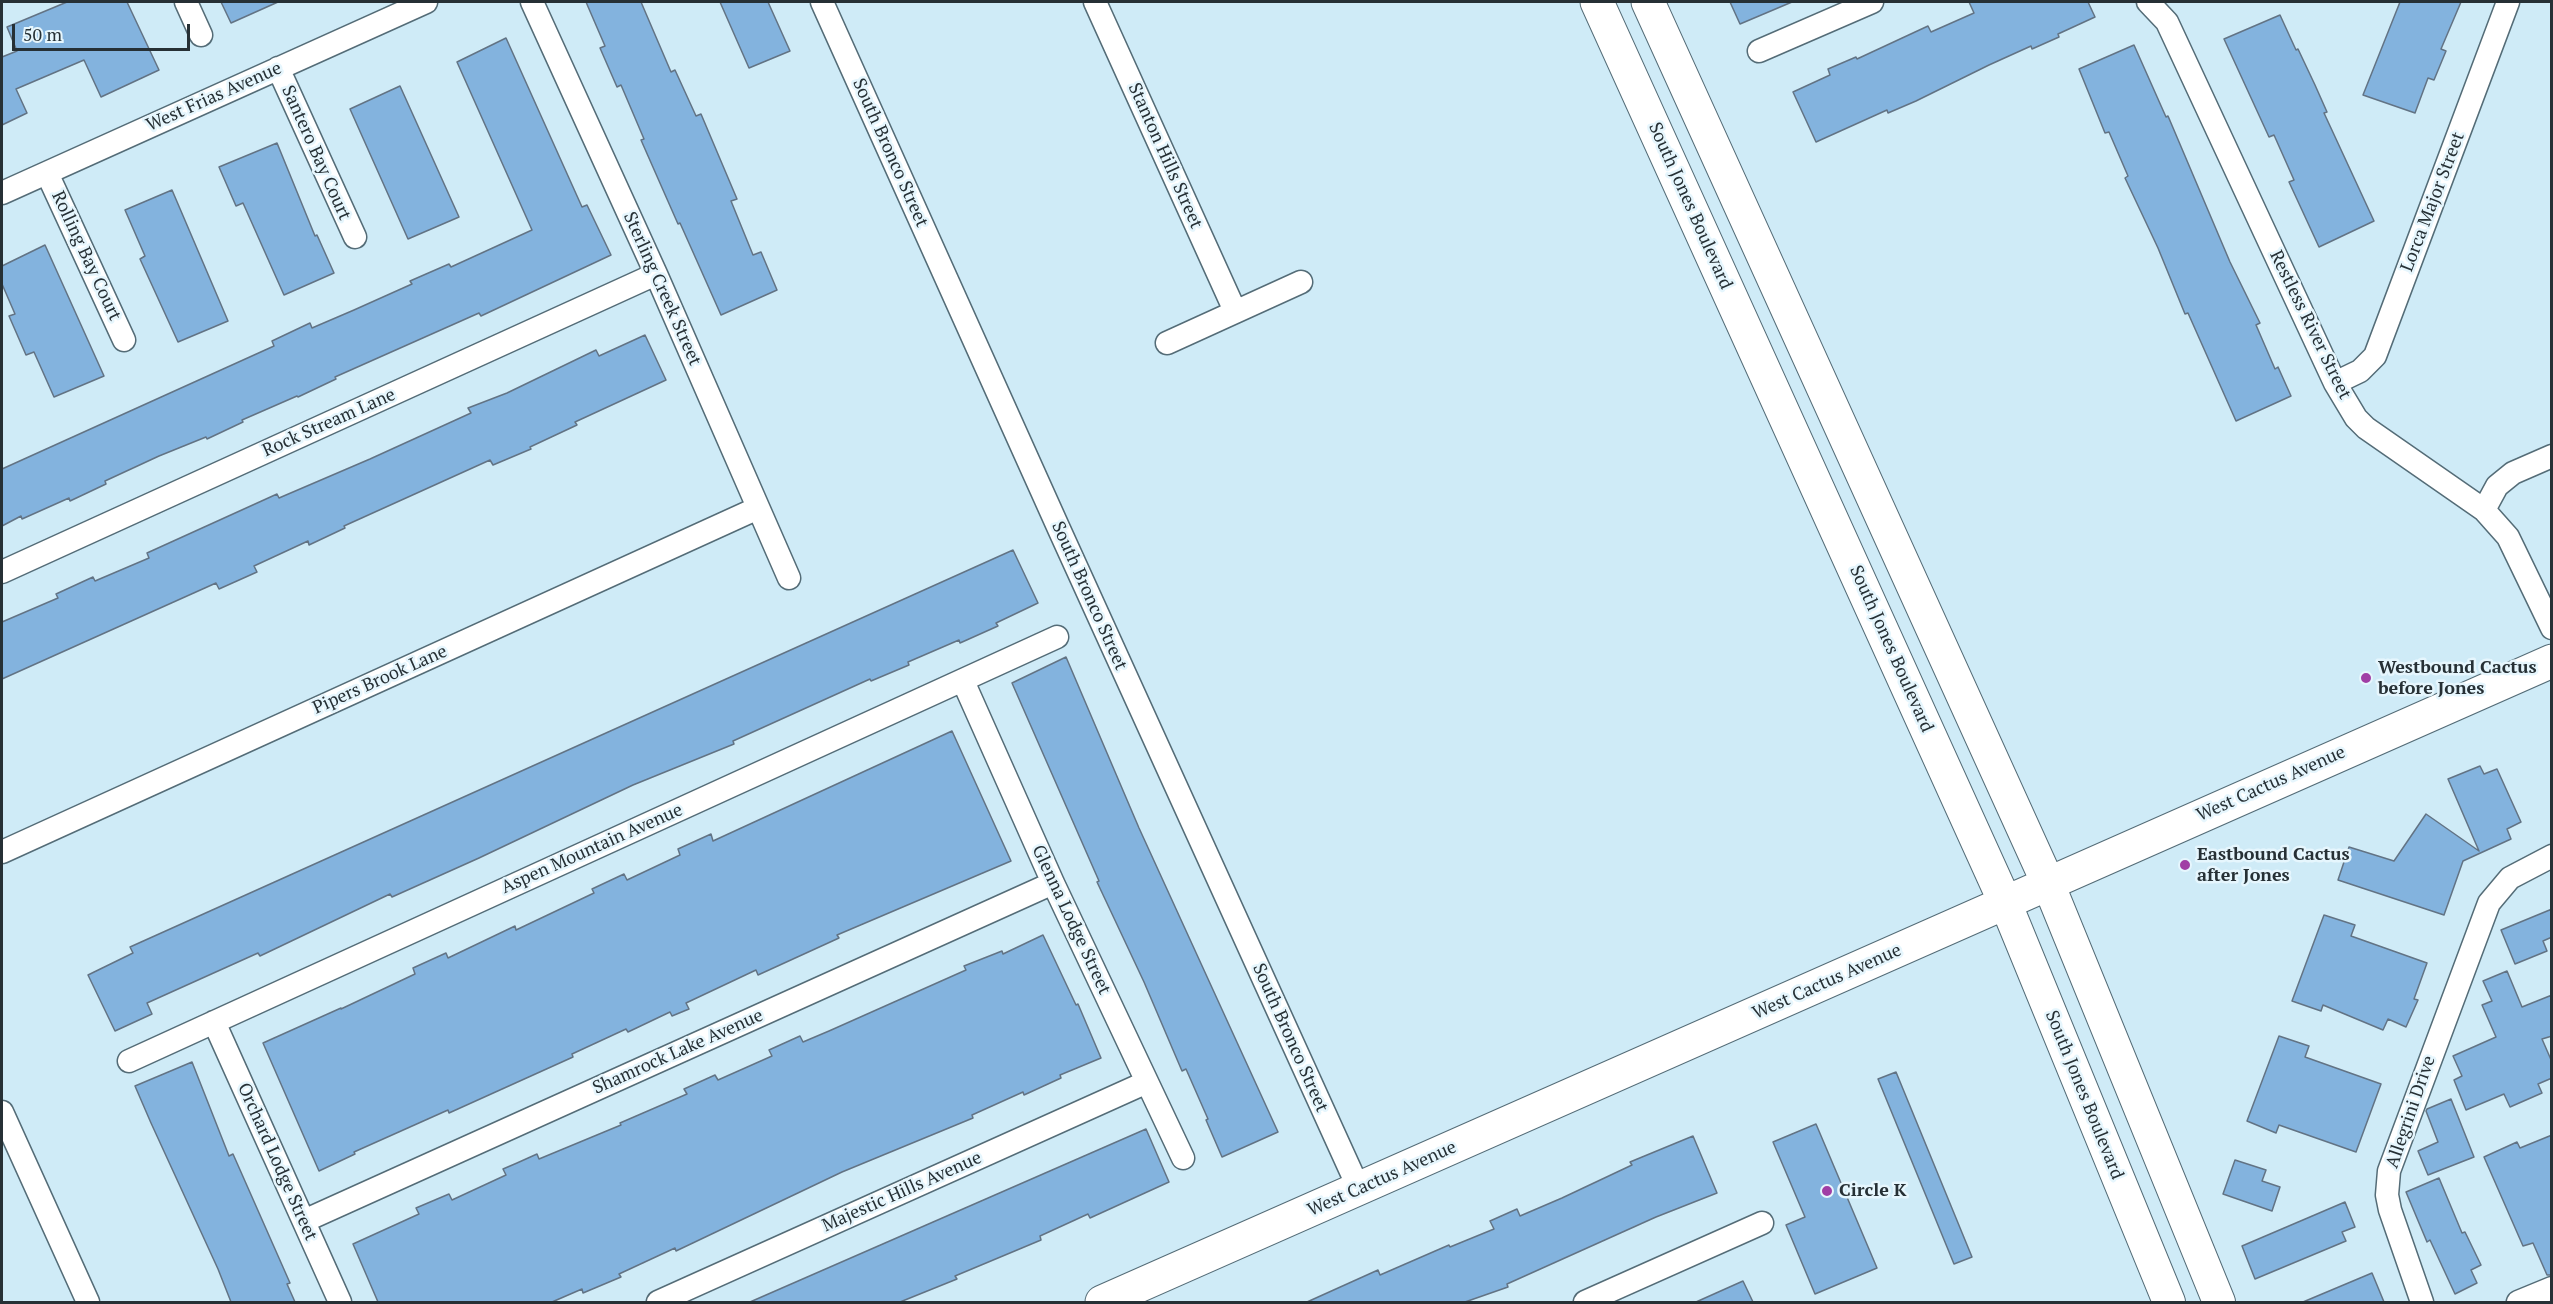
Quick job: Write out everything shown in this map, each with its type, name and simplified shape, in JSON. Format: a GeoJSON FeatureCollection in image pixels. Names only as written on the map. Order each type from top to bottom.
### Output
{"type":"FeatureCollection","features":[{"type":"Feature","properties":{"kind":"main road","name":"South Jones Boulevard"},"geometry":{"type":"LineString","coordinates":[[1597,2],[2005,902],[2169,1302]]}},
{"type":"Feature","properties":{"kind":"main road"},"geometry":{"type":"LineString","coordinates":[[1648,2],[2048,883],[2219,1302]]}},
{"type":"Feature","properties":{"kind":"main road","name":"West Cactus Avenue"},"geometry":{"type":"LineString","coordinates":[[1102,1302],[2552,660]]}},
{"type":"Feature","properties":{"kind":"street"},"geometry":{"type":"LineString","coordinates":[[186,2],[201,35]]}},
{"type":"Feature","properties":{"kind":"street","name":"West Frias Avenue"},"geometry":{"type":"LineString","coordinates":[[2,194],[426,2]]}},
{"type":"Feature","properties":{"kind":"street","name":"Sterling Creek Street"},"geometry":{"type":"LineString","coordinates":[[531,2],[656,274],[789,578]]}},
{"type":"Feature","properties":{"kind":"street","name":"South Bronco Street"},"geometry":{"type":"LineString","coordinates":[[822,2],[1359,1189]]}},
{"type":"Feature","properties":{"kind":"street","name":"Stanton Hills Street"},"geometry":{"type":"LineString","coordinates":[[1095,2],[1235,311]]}},
{"type":"Feature","properties":{"kind":"street"},"geometry":{"type":"LineString","coordinates":[[1759,51],[1846,7],[1872,2]]}},
{"type":"Feature","properties":{"kind":"street","name":"Restless River Street"},"geometry":{"type":"LineString","coordinates":[[2148,2],[2167,22],[2335,383],[2356,418],[2366,428],[2484,510],[2508,537],[2552,628]]}},
{"type":"Feature","properties":{"kind":"street","name":"Lorca Major Street"},"geometry":{"type":"LineString","coordinates":[[2335,383],[2360,371],[2375,356],[2508,2]]}},
{"type":"Feature","properties":{"kind":"street","name":"Santero Bay Court"},"geometry":{"type":"LineString","coordinates":[[278,68],[355,237]]}},
{"type":"Feature","properties":{"kind":"street","name":"Rolling Bay Court"},"geometry":{"type":"LineString","coordinates":[[47,173],[124,340]]}},
{"type":"Feature","properties":{"kind":"street","name":"Rock Stream Lane"},"geometry":{"type":"LineString","coordinates":[[2,572],[656,274]]}},
{"type":"Feature","properties":{"kind":"street"},"geometry":{"type":"LineString","coordinates":[[1167,343],[1301,282]]}},
{"type":"Feature","properties":{"kind":"street"},"geometry":{"type":"LineString","coordinates":[[2484,510],[2497,486],[2512,473],[2552,456]]}},
{"type":"Feature","properties":{"kind":"street","name":"Pipers Brook Lane"},"geometry":{"type":"LineString","coordinates":[[2,852],[759,508]]}},
{"type":"Feature","properties":{"kind":"street","name":"Aspen Mountain Avenue"},"geometry":{"type":"LineString","coordinates":[[129,1061],[1057,637]]}},
{"type":"Feature","properties":{"kind":"street","name":"Glenna Lodge Street"},"geometry":{"type":"LineString","coordinates":[[963,681],[1053,884],[1183,1158]]}},
{"type":"Feature","properties":{"kind":"street","name":"Allegrini Drive"},"geometry":{"type":"LineString","coordinates":[[2422,1302],[2387,1195],[2389,1171],[2489,903],[2511,878],[2552,856]]}},
{"type":"Feature","properties":{"kind":"street","name":"Shamrock Lake Avenue"},"geometry":{"type":"LineString","coordinates":[[304,1221],[1053,884]]}},
{"type":"Feature","properties":{"kind":"street","name":"Orchard Lodge Street"},"geometry":{"type":"LineString","coordinates":[[214,1022],[340,1302]]}},
{"type":"Feature","properties":{"kind":"street","name":"Majestic Hills Avenue"},"geometry":{"type":"LineString","coordinates":[[658,1302],[1147,1082]]}},
{"type":"Feature","properties":{"kind":"street"},"geometry":{"type":"LineString","coordinates":[[2,1112],[88,1302]]}},
{"type":"Feature","properties":{"kind":"street"},"geometry":{"type":"LineString","coordinates":[[1585,1302],[1635,1293],[1762,1223]]}},
{"type":"Feature","properties":{"kind":"street"},"geometry":{"type":"LineString","coordinates":[[2518,1302],[2552,1288]]}},
{"type":"Feature","properties":{"kind":"building"},"geometry":{"type":"Polygon","coordinates":[[[67,2],[127,2],[159,70],[101,97],[84,60],[16,89],[27,113],[2,125],[2,57],[17,51],[7,27],[67,2]]]}},
{"type":"Feature","properties":{"kind":"building"},"geometry":{"type":"Polygon","coordinates":[[[221,2],[278,2],[231,23],[221,2]]]}},
{"type":"Feature","properties":{"kind":"building"},"geometry":{"type":"Polygon","coordinates":[[[586,2],[641,2],[671,72],[675,70],[696,116],[701,114],[737,199],[731,201],[753,255],[761,252],[777,290],[721,315],[641,140],[644,139],[621,85],[617,87],[600,48],[605,46],[586,2]]]}},
{"type":"Feature","properties":{"kind":"building"},"geometry":{"type":"Polygon","coordinates":[[[720,2],[768,2],[790,51],[749,68],[720,2]]]}},
{"type":"Feature","properties":{"kind":"building"},"geometry":{"type":"Polygon","coordinates":[[[1730,2],[1792,2],[1740,24],[1730,2]]]}},
{"type":"Feature","properties":{"kind":"building"},"geometry":{"type":"Polygon","coordinates":[[[1969,2],[2088,2],[2095,17],[2058,34],[2059,37],[2032,49],[2031,46],[1916,101],[1888,113],[1887,110],[1816,142],[1793,92],[1830,75],[1828,69],[1856,57],[1857,59],[1928,26],[1931,32],[1974,13],[1969,2]]]}},
{"type":"Feature","properties":{"kind":"building"},"geometry":{"type":"Polygon","coordinates":[[[2400,2],[2461,2],[2441,49],[2446,51],[2434,80],[2428,78],[2415,113],[2363,95],[2400,2]]]}},
{"type":"Feature","properties":{"kind":"building"},"geometry":{"type":"Polygon","coordinates":[[[2280,15],[2315,85],[2327,112],[2324,113],[2374,221],[2319,247],[2289,182],[2294,180],[2274,135],[2269,137],[2224,39],[2280,15]]]}},
{"type":"Feature","properties":{"kind":"building"},"geometry":{"type":"Polygon","coordinates":[[[506,38],[582,207],[587,205],[611,255],[481,316],[479,313],[335,377],[336,379],[242,420],[243,422],[207,439],[206,437],[159,456],[105,481],[106,484],[70,501],[69,498],[22,519],[21,516],[2,526],[2,469],[274,346],[272,341],[310,323],[312,328],[412,284],[410,281],[449,264],[451,267],[532,230],[457,62],[506,38]]]}},
{"type":"Feature","properties":{"kind":"building"},"geometry":{"type":"Polygon","coordinates":[[[2134,45],[2166,117],[2168,116],[2230,262],[2260,323],[2256,325],[2275,369],[2278,367],[2291,396],[2236,421],[2188,313],[2185,314],[2158,248],[2125,178],[2128,176],[2109,132],[2105,133],[2079,69],[2134,45]]]}},
{"type":"Feature","properties":{"kind":"building"},"geometry":{"type":"Polygon","coordinates":[[[400,86],[459,217],[408,239],[350,109],[400,86]]]}},
{"type":"Feature","properties":{"kind":"building"},"geometry":{"type":"Polygon","coordinates":[[[277,143],[315,236],[317,235],[334,273],[284,295],[243,203],[236,206],[219,167],[277,143]]]}},
{"type":"Feature","properties":{"kind":"building"},"geometry":{"type":"Polygon","coordinates":[[[172,190],[228,321],[178,342],[140,259],[145,256],[125,210],[172,190]]]}},
{"type":"Feature","properties":{"kind":"building"},"geometry":{"type":"Polygon","coordinates":[[[45,245],[104,376],[54,397],[34,352],[26,355],[9,316],[15,314],[2,284],[2,266],[45,245]]]}},
{"type":"Feature","properties":{"kind":"building"},"geometry":{"type":"Polygon","coordinates":[[[645,335],[666,380],[575,422],[577,425],[530,447],[531,449],[493,465],[490,460],[344,526],[345,528],[309,545],[308,541],[254,566],[257,572],[219,589],[216,583],[2,679],[2,622],[58,598],[56,594],[93,577],[95,581],[149,558],[147,553],[277,494],[279,498],[471,413],[468,408],[507,393],[596,350],[599,356],[645,335]]]}},
{"type":"Feature","properties":{"kind":"building"},"geometry":{"type":"Polygon","coordinates":[[[1013,550],[1038,603],[996,623],[998,626],[908,662],[909,665],[871,681],[870,679],[733,741],[734,744],[633,785],[479,858],[392,897],[390,894],[260,956],[258,953],[147,1003],[152,1014],[115,1031],[88,975],[133,953],[130,947],[1013,550]]]}},
{"type":"Feature","properties":{"kind":"building"},"geometry":{"type":"Polygon","coordinates":[[[1066,657],[1139,828],[1278,1132],[1222,1157],[1186,1069],[1182,1071],[1144,982],[1097,882],[1099,881],[1012,683],[1066,657]]]}},
{"type":"Feature","properties":{"kind":"building"},"geometry":{"type":"Polygon","coordinates":[[[952,731],[1011,861],[837,935],[839,938],[758,975],[756,970],[686,1003],[689,1009],[672,1016],[670,1012],[628,1032],[626,1029],[572,1054],[573,1057],[449,1113],[448,1110],[354,1152],[355,1154],[319,1171],[263,1043],[415,974],[413,968],[446,953],[448,958],[515,926],[516,930],[594,893],[592,889],[624,874],[627,880],[680,855],[678,849],[711,834],[713,841],[952,731]]]}},
{"type":"Feature","properties":{"kind":"building"},"geometry":{"type":"Polygon","coordinates":[[[2480,766],[2484,774],[2497,769],[2521,822],[2507,829],[2511,839],[2463,861],[2444,915],[2338,880],[2349,847],[2394,861],[2426,814],[2479,851],[2448,779],[2480,766]]]}},
{"type":"Feature","properties":{"kind":"building"},"geometry":{"type":"Polygon","coordinates":[[[2552,909],[2552,937],[2543,941],[2547,951],[2515,964],[2501,930],[2552,909]]]}},
{"type":"Feature","properties":{"kind":"building"},"geometry":{"type":"Polygon","coordinates":[[[2324,915],[2355,925],[2351,936],[2427,963],[2414,999],[2418,1000],[2406,1027],[2388,1019],[2383,1030],[2323,1005],[2321,1011],[2292,1001],[2324,915]]]}},
{"type":"Feature","properties":{"kind":"building"},"geometry":{"type":"Polygon","coordinates":[[[1043,935],[1076,1005],[1078,1004],[1101,1058],[1060,1075],[1061,1078],[1024,1095],[1023,1092],[972,1115],[973,1118],[842,1172],[676,1251],[675,1248],[619,1274],[621,1277],[583,1293],[582,1289],[552,1302],[378,1302],[353,1244],[419,1214],[416,1208],[449,1194],[452,1200],[506,1175],[503,1169],[537,1154],[539,1159],[621,1125],[620,1123],[687,1094],[684,1089],[715,1075],[718,1080],[772,1056],[769,1050],[800,1036],[803,1042],[966,970],[964,966],[1002,951],[1003,954],[1043,935]]]}},
{"type":"Feature","properties":{"kind":"building"},"geometry":{"type":"Polygon","coordinates":[[[2507,971],[2522,1007],[2552,995],[2552,1036],[2542,1039],[2552,1062],[2552,1078],[2538,1084],[2542,1093],[2510,1107],[2504,1094],[2466,1110],[2454,1080],[2462,1076],[2453,1056],[2496,1037],[2482,1005],[2492,1001],[2483,981],[2507,971]]]}},
{"type":"Feature","properties":{"kind":"building"},"geometry":{"type":"Polygon","coordinates":[[[2279,1036],[2309,1046],[2305,1057],[2381,1084],[2356,1152],[2279,1125],[2276,1133],[2247,1121],[2279,1036]]]}},
{"type":"Feature","properties":{"kind":"building"},"geometry":{"type":"Polygon","coordinates":[[[192,1062],[229,1156],[233,1154],[290,1283],[287,1284],[295,1302],[231,1302],[135,1086],[192,1062]]]}},
{"type":"Feature","properties":{"kind":"building","name":"Circle K"},"geometry":{"type":"Polygon","coordinates":[[[1896,1072],[1972,1257],[1954,1264],[1878,1079],[1896,1072]]]}},
{"type":"Feature","properties":{"kind":"building"},"geometry":{"type":"Polygon","coordinates":[[[2451,1099],[2474,1157],[2428,1175],[2418,1151],[2438,1142],[2426,1111],[2451,1099]]]}},
{"type":"Feature","properties":{"kind":"building"},"geometry":{"type":"Polygon","coordinates":[[[1816,1124],[1877,1268],[1815,1294],[1786,1225],[1805,1217],[1773,1142],[1816,1124]]]}},
{"type":"Feature","properties":{"kind":"building"},"geometry":{"type":"Polygon","coordinates":[[[1146,1129],[1169,1182],[1090,1218],[1088,1214],[1040,1236],[1041,1240],[955,1276],[957,1279],[900,1302],[750,1302],[1146,1129]]]}},
{"type":"Feature","properties":{"kind":"building"},"geometry":{"type":"Polygon","coordinates":[[[2552,1135],[2552,1275],[2547,1275],[2533,1243],[2523,1246],[2484,1157],[2517,1142],[2520,1148],[2552,1135]]]}},
{"type":"Feature","properties":{"kind":"building"},"geometry":{"type":"Polygon","coordinates":[[[1693,1136],[1717,1193],[1656,1217],[1507,1284],[1508,1287],[1465,1302],[1307,1302],[1378,1270],[1380,1275],[1449,1245],[1450,1247],[1494,1229],[1490,1221],[1517,1209],[1520,1216],[1632,1165],[1630,1162],[1693,1136]]]}},
{"type":"Feature","properties":{"kind":"building"},"geometry":{"type":"Polygon","coordinates":[[[2235,1160],[2266,1170],[2262,1181],[2280,1187],[2272,1211],[2223,1194],[2235,1160]]]}},
{"type":"Feature","properties":{"kind":"building"},"geometry":{"type":"Polygon","coordinates":[[[2439,1178],[2462,1233],[2465,1232],[2481,1265],[2471,1270],[2477,1283],[2455,1294],[2430,1240],[2427,1242],[2406,1192],[2439,1178]]]}},
{"type":"Feature","properties":{"kind":"building"},"geometry":{"type":"Polygon","coordinates":[[[2345,1202],[2355,1227],[2342,1232],[2346,1241],[2255,1279],[2242,1246],[2345,1202]]]}},
{"type":"Feature","properties":{"kind":"building"},"geometry":{"type":"Polygon","coordinates":[[[2372,1273],[2384,1302],[2303,1302],[2372,1273]]]}},
{"type":"Feature","properties":{"kind":"building"},"geometry":{"type":"Polygon","coordinates":[[[1743,1281],[1753,1302],[1696,1302],[1743,1281]]]}},
{"type":"Feature","properties":{"kind":"place","name":"Westbound Cactus before Jones"},"geometry":{"type":"Point","coordinates":[2366,678]}},
{"type":"Feature","properties":{"kind":"place","name":"Eastbound Cactus after Jones"},"geometry":{"type":"Point","coordinates":[2185,865]}},
{"type":"Feature","properties":{"kind":"place","name":"Circle K"},"geometry":{"type":"Point","coordinates":[1827,1191]}}]}
